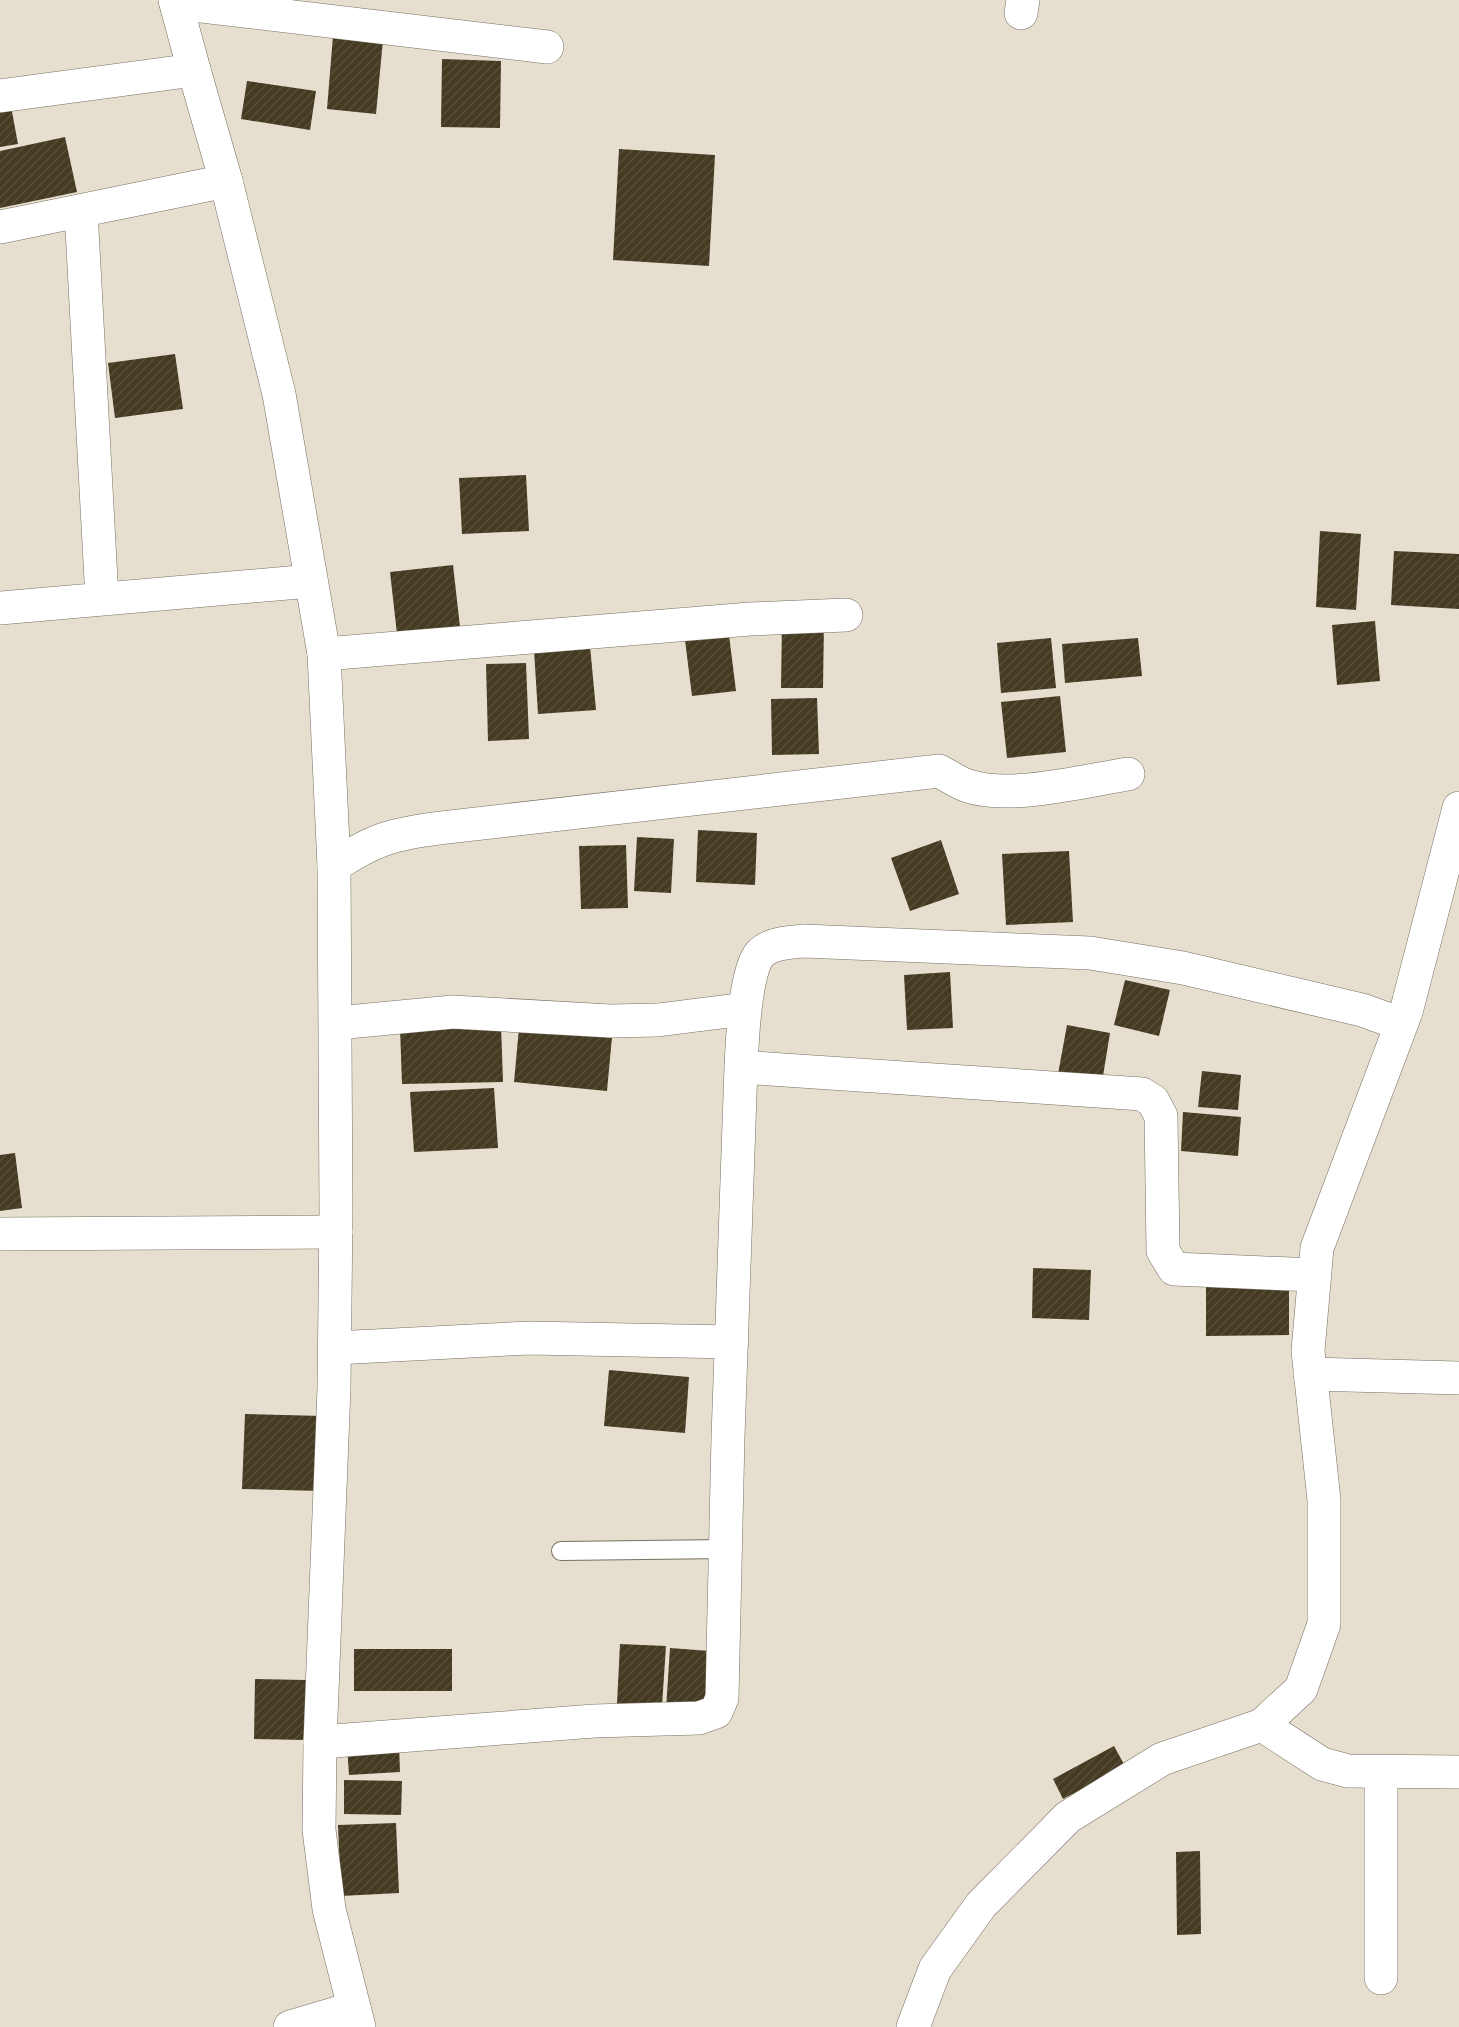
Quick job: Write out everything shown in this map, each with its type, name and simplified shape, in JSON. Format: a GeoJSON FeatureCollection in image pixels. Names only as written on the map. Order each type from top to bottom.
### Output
{"type":"FeatureCollection","features":[{"type":"Feature","properties":{"kind":"street"},"geometry":{"type":"LineString","coordinates":[[290,2027],[356,2017],[329,1909],[322,1869],[319,1830],[320,1742],[335,1347],[337,1023],[334,866],[324,654],[279,394],[226,181],[176,2],[548,47]]}},
{"type":"Feature","properties":{"kind":"street"},"geometry":{"type":"LineString","coordinates":[[0,96],[194,70]]}},
{"type":"Feature","properties":{"kind":"street"},"geometry":{"type":"LineString","coordinates":[[0,227],[226,181]]}},
{"type":"Feature","properties":{"kind":"street"},"geometry":{"type":"LineString","coordinates":[[81,212],[102,599]]}},
{"type":"Feature","properties":{"kind":"street"},"geometry":{"type":"LineString","coordinates":[[0,608],[311,581]]}},
{"type":"Feature","properties":{"kind":"street"},"geometry":{"type":"LineString","coordinates":[[324,654],[750,619],[846,615]]}},
{"type":"Feature","properties":{"kind":"street"},"geometry":{"type":"LineString","coordinates":[[334,866],[377,841],[400,833],[440,828],[939,771],[968,786],[991,790],[1024,790],[1128,774]]}},
{"type":"Feature","properties":{"kind":"street"},"geometry":{"type":"LineString","coordinates":[[912,2027],[935,1969],[981,1905],[1068,1818],[1162,1759],[1262,1725],[1301,1689],[1324,1624],[1324,1500],[1308,1351],[1317,1248],[1407,1012],[1459,808]]}},
{"type":"Feature","properties":{"kind":"street"},"geometry":{"type":"LineString","coordinates":[[320,1742],[594,1721],[699,1718],[716,1712],[722,1698],[741,1067],[745,1009],[754,964],[761,953],[780,943],[804,940],[1090,953],[1183,968],[1362,1010],[1401,1024]]}},
{"type":"Feature","properties":{"kind":"street"},"geometry":{"type":"LineString","coordinates":[[337,1023],[453,1012],[610,1021],[658,1020],[745,1009]]}},
{"type":"Feature","properties":{"kind":"street"},"geometry":{"type":"LineString","coordinates":[[741,1067],[1142,1094],[1153,1101],[1161,1116],[1163,1251],[1174,1269],[1314,1275]]}},
{"type":"Feature","properties":{"kind":"street"},"geometry":{"type":"LineString","coordinates":[[0,1234],[336,1232]]}},
{"type":"Feature","properties":{"kind":"street"},"geometry":{"type":"LineString","coordinates":[[335,1347],[529,1338],[732,1342]]}},
{"type":"Feature","properties":{"kind":"street"},"geometry":{"type":"LineString","coordinates":[[1310,1374],[1459,1378]]}},
{"type":"Feature","properties":{"kind":"street"},"geometry":{"type":"LineString","coordinates":[[1262,1725],[1322,1764],[1348,1771],[1459,1772]]}},
{"type":"Feature","properties":{"kind":"street"},"geometry":{"type":"LineString","coordinates":[[1381,1773],[1381,1978]]}},
{"type":"Feature","properties":{"kind":"lane"},"geometry":{"type":"LineString","coordinates":[[561,1551],[726,1549]]}},
{"type":"Feature","properties":{"kind":"building"},"geometry":{"type":"Polygon","coordinates":[[[333,36],[383,40],[376,114],[327,109],[333,36]]]}},
{"type":"Feature","properties":{"kind":"building"},"geometry":{"type":"Polygon","coordinates":[[[442,59],[501,61],[500,128],[441,127],[442,59]]]}},
{"type":"Feature","properties":{"kind":"building"},"geometry":{"type":"Polygon","coordinates":[[[247,81],[316,91],[310,130],[241,119],[247,81]]]}},
{"type":"Feature","properties":{"kind":"building"},"geometry":{"type":"Polygon","coordinates":[[[10,101],[18,144],[0,147],[0,103],[10,101]]]}},
{"type":"Feature","properties":{"kind":"building"},"geometry":{"type":"Polygon","coordinates":[[[65,137],[77,192],[0,208],[0,151],[65,137]]]}},
{"type":"Feature","properties":{"kind":"building"},"geometry":{"type":"Polygon","coordinates":[[[619,149],[715,155],[709,266],[613,260],[619,149]]]}},
{"type":"Feature","properties":{"kind":"building"},"geometry":{"type":"Polygon","coordinates":[[[175,354],[183,409],[115,418],[108,363],[175,354]]]}},
{"type":"Feature","properties":{"kind":"building"},"geometry":{"type":"Polygon","coordinates":[[[526,475],[529,531],[462,534],[459,478],[526,475]]]}},
{"type":"Feature","properties":{"kind":"building"},"geometry":{"type":"Polygon","coordinates":[[[1320,531],[1361,534],[1356,610],[1316,607],[1320,531]]]}},
{"type":"Feature","properties":{"kind":"building"},"geometry":{"type":"Polygon","coordinates":[[[1394,551],[1459,554],[1459,609],[1391,605],[1394,551]]]}},
{"type":"Feature","properties":{"kind":"building"},"geometry":{"type":"Polygon","coordinates":[[[453,565],[460,627],[397,634],[390,572],[453,565]]]}},
{"type":"Feature","properties":{"kind":"building"},"geometry":{"type":"Polygon","coordinates":[[[782,621],[824,621],[823,688],[781,688],[782,621]]]}},
{"type":"Feature","properties":{"kind":"building"},"geometry":{"type":"Polygon","coordinates":[[[1375,621],[1380,681],[1337,685],[1332,625],[1375,621]]]}},
{"type":"Feature","properties":{"kind":"building"},"geometry":{"type":"Polygon","coordinates":[[[728,627],[736,691],[692,696],[684,632],[728,627]]]}},
{"type":"Feature","properties":{"kind":"building"},"geometry":{"type":"Polygon","coordinates":[[[1051,638],[1056,688],[1001,693],[997,643],[1051,638]]]}},
{"type":"Feature","properties":{"kind":"building"},"geometry":{"type":"Polygon","coordinates":[[[1138,638],[1142,676],[1065,683],[1062,644],[1138,638]]]}},
{"type":"Feature","properties":{"kind":"building"},"geometry":{"type":"Polygon","coordinates":[[[590,646],[596,710],[538,714],[534,650],[590,646]]]}},
{"type":"Feature","properties":{"kind":"building"},"geometry":{"type":"Polygon","coordinates":[[[526,663],[529,739],[488,741],[486,664],[526,663]]]}},
{"type":"Feature","properties":{"kind":"building"},"geometry":{"type":"Polygon","coordinates":[[[1060,696],[1066,752],[1007,758],[1001,702],[1060,696]]]}},
{"type":"Feature","properties":{"kind":"building"},"geometry":{"type":"Polygon","coordinates":[[[817,698],[819,754],[772,755],[771,699],[817,698]]]}},
{"type":"Feature","properties":{"kind":"building"},"geometry":{"type":"Polygon","coordinates":[[[698,830],[757,833],[755,885],[696,882],[698,830]]]}},
{"type":"Feature","properties":{"kind":"building"},"geometry":{"type":"Polygon","coordinates":[[[637,837],[674,839],[671,893],[634,891],[637,837]]]}},
{"type":"Feature","properties":{"kind":"building"},"geometry":{"type":"Polygon","coordinates":[[[941,840],[959,894],[910,911],[891,858],[941,840]]]}},
{"type":"Feature","properties":{"kind":"building"},"geometry":{"type":"Polygon","coordinates":[[[626,845],[628,908],[581,909],[579,846],[626,845]]]}},
{"type":"Feature","properties":{"kind":"building"},"geometry":{"type":"Polygon","coordinates":[[[1069,851],[1073,922],[1006,925],[1002,854],[1069,851]]]}},
{"type":"Feature","properties":{"kind":"building"},"geometry":{"type":"Polygon","coordinates":[[[950,972],[953,1028],[907,1030],[904,975],[950,972]]]}},
{"type":"Feature","properties":{"kind":"building"},"geometry":{"type":"Polygon","coordinates":[[[1125,980],[1170,990],[1159,1036],[1114,1025],[1125,980]]]}},
{"type":"Feature","properties":{"kind":"building"},"geometry":{"type":"Polygon","coordinates":[[[501,1025],[503,1082],[402,1084],[400,1028],[501,1025]]]}},
{"type":"Feature","properties":{"kind":"building"},"geometry":{"type":"Polygon","coordinates":[[[1067,1025],[1110,1033],[1102,1082],[1058,1074],[1067,1025]]]}},
{"type":"Feature","properties":{"kind":"building"},"geometry":{"type":"Polygon","coordinates":[[[519,1028],[612,1037],[607,1091],[514,1082],[519,1028]]]}},
{"type":"Feature","properties":{"kind":"building"},"geometry":{"type":"Polygon","coordinates":[[[1202,1071],[1241,1075],[1238,1110],[1198,1107],[1202,1071]]]}},
{"type":"Feature","properties":{"kind":"building"},"geometry":{"type":"Polygon","coordinates":[[[494,1088],[498,1148],[414,1152],[410,1092],[494,1088]]]}},
{"type":"Feature","properties":{"kind":"building"},"geometry":{"type":"Polygon","coordinates":[[[1183,1112],[1241,1117],[1238,1156],[1181,1151],[1183,1112]]]}},
{"type":"Feature","properties":{"kind":"building"},"geometry":{"type":"Polygon","coordinates":[[[15,1153],[22,1208],[0,1211],[0,1155],[15,1153]]]}},
{"type":"Feature","properties":{"kind":"building"},"geometry":{"type":"Polygon","coordinates":[[[1033,1268],[1091,1270],[1089,1320],[1032,1318],[1033,1268]]]}},
{"type":"Feature","properties":{"kind":"building"},"geometry":{"type":"Polygon","coordinates":[[[1206,1279],[1289,1280],[1289,1335],[1206,1336],[1206,1279]]]}},
{"type":"Feature","properties":{"kind":"building"},"geometry":{"type":"Polygon","coordinates":[[[609,1370],[689,1377],[685,1433],[604,1426],[609,1370]]]}},
{"type":"Feature","properties":{"kind":"building"},"geometry":{"type":"Polygon","coordinates":[[[245,1414],[323,1416],[320,1491],[242,1489],[245,1414]]]}},
{"type":"Feature","properties":{"kind":"building"},"geometry":{"type":"Polygon","coordinates":[[[620,1644],[666,1646],[662,1706],[617,1704],[620,1644]]]}},
{"type":"Feature","properties":{"kind":"building"},"geometry":{"type":"Polygon","coordinates":[[[670,1648],[710,1651],[706,1711],[666,1709],[670,1648]]]}},
{"type":"Feature","properties":{"kind":"building"},"geometry":{"type":"Polygon","coordinates":[[[354,1649],[452,1649],[452,1691],[354,1691],[354,1649]]]}},
{"type":"Feature","properties":{"kind":"building"},"geometry":{"type":"Polygon","coordinates":[[[255,1679],[306,1680],[305,1740],[254,1739],[255,1679]]]}},
{"type":"Feature","properties":{"kind":"building"},"geometry":{"type":"Polygon","coordinates":[[[399,1744],[400,1772],[349,1775],[347,1746],[399,1744]]]}},
{"type":"Feature","properties":{"kind":"building"},"geometry":{"type":"Polygon","coordinates":[[[1114,1746],[1125,1766],[1063,1799],[1053,1779],[1114,1746]]]}},
{"type":"Feature","properties":{"kind":"building"},"geometry":{"type":"Polygon","coordinates":[[[344,1780],[402,1781],[401,1815],[344,1814],[344,1780]]]}},
{"type":"Feature","properties":{"kind":"building"},"geometry":{"type":"Polygon","coordinates":[[[396,1823],[399,1893],[341,1896],[338,1825],[396,1823]]]}},
{"type":"Feature","properties":{"kind":"building"},"geometry":{"type":"Polygon","coordinates":[[[1200,1851],[1201,1934],[1177,1935],[1176,1852],[1200,1851]]]}}]}
